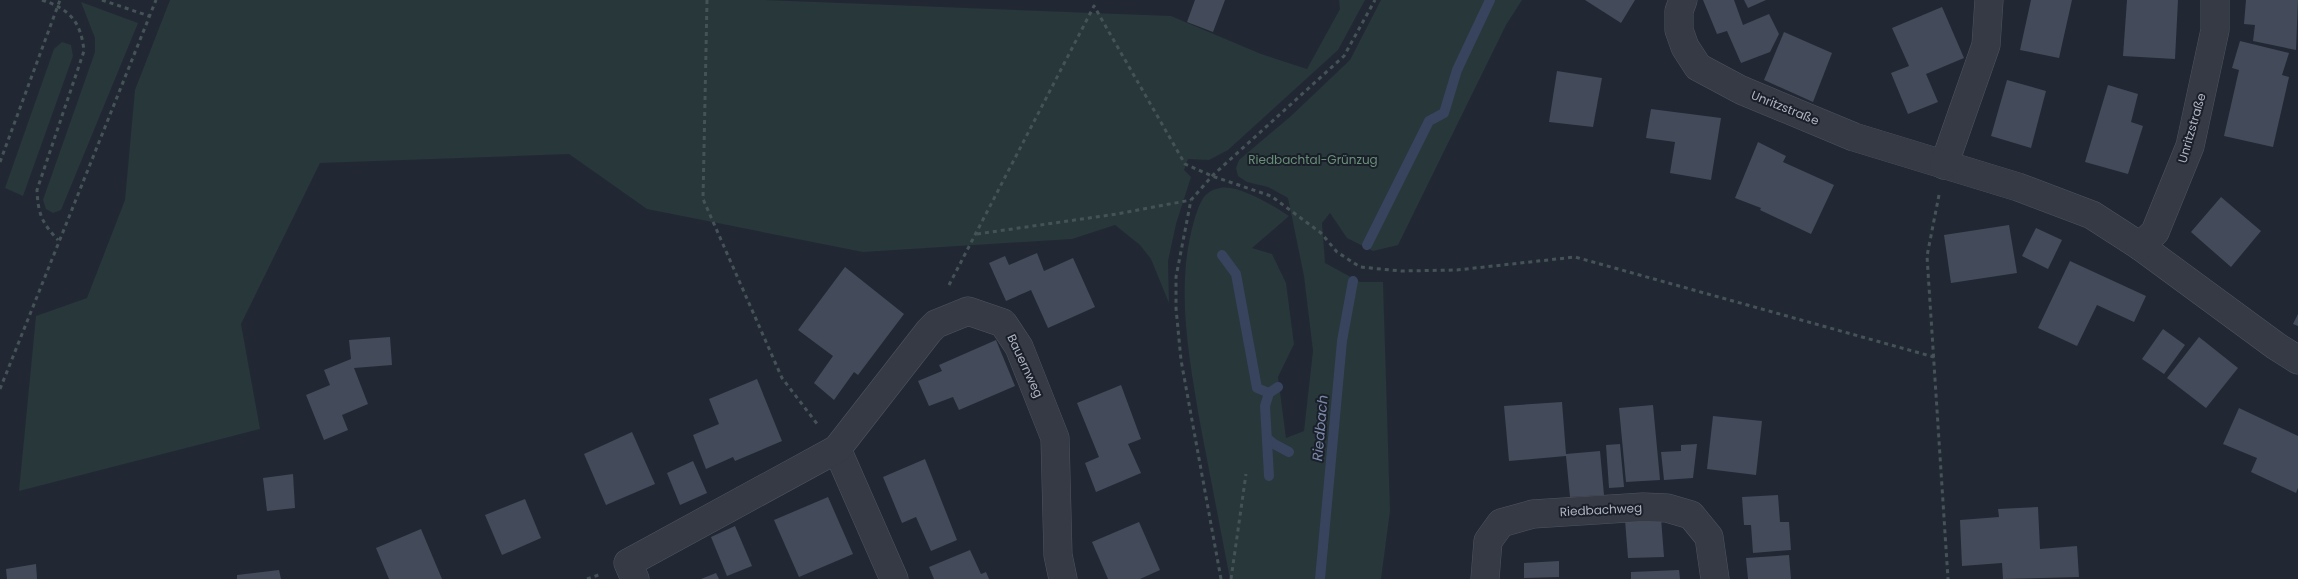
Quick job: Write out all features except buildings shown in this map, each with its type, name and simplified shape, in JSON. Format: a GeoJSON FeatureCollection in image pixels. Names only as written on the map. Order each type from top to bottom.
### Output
{"type":"FeatureCollection","features":[{"type":"Feature","properties":{"kind":"street","name":"Unritzstraße"},"geometry":{"type":"LineString","coordinates":[[1683,0],[1679,11],[1679,30],[1685,47],[1698,67],[1741,90],[1854,136],[2018,188],[2092,215],[2140,246],[2276,346],[2298,360]]}},
{"type":"Feature","properties":{"kind":"street"},"geometry":{"type":"LineString","coordinates":[[1944,165],[1986,45],[1989,0]]}},
{"type":"Feature","properties":{"kind":"street","name":"Unritzstraße"},"geometry":{"type":"LineString","coordinates":[[2140,246],[2155,232],[2190,146],[2215,30],[2215,0]]}},
{"type":"Feature","properties":{"kind":"street","name":"Bauernweg"},"geometry":{"type":"LineString","coordinates":[[635,579],[628,563],[837,449],[936,324],[968,311],[1003,323],[1019,348],[1056,438],[1058,555],[1063,579]]}},
{"type":"Feature","properties":{"kind":"street"},"geometry":{"type":"LineString","coordinates":[[837,449],[894,579]]}},
{"type":"Feature","properties":{"kind":"street","name":"Riedbachweg"},"geometry":{"type":"LineString","coordinates":[[1485,579],[1488,541],[1501,523],[1533,514],[1667,508],[1692,515],[1709,537],[1715,579]]}},
{"type":"Feature","properties":{"kind":"path"},"geometry":{"type":"LineString","coordinates":[[42,0],[58,5],[69,13],[82,33],[84,52],[37,190],[38,210],[45,226],[58,240]]}},
{"type":"Feature","properties":{"kind":"path"},"geometry":{"type":"LineString","coordinates":[[0,162],[60,0]]}},
{"type":"Feature","properties":{"kind":"path"},"geometry":{"type":"LineString","coordinates":[[102,0],[149,16]]}},
{"type":"Feature","properties":{"kind":"path"},"geometry":{"type":"LineString","coordinates":[[0,389],[58,240],[156,0]]}},
{"type":"Feature","properties":{"kind":"path"},"geometry":{"type":"LineString","coordinates":[[707,0],[703,199],[782,378],[837,449]]}},
{"type":"Feature","properties":{"kind":"path"},"geometry":{"type":"LineString","coordinates":[[936,324],[946,291],[1094,6],[1094,0]]}},
{"type":"Feature","properties":{"kind":"path"},"geometry":{"type":"LineString","coordinates":[[1221,579],[1181,360],[1176,308],[1176,277],[1191,200],[1212,176],[1344,56],[1375,0]]}},
{"type":"Feature","properties":{"kind":"path"},"geometry":{"type":"LineString","coordinates":[[1094,6],[1185,164],[1212,176],[1271,196],[1321,233],[1337,252],[1360,267],[1401,271],[1457,270],[1574,257],[1934,357]]}},
{"type":"Feature","properties":{"kind":"path"},"geometry":{"type":"LineString","coordinates":[[1944,165],[1927,256],[1948,579]]}},
{"type":"Feature","properties":{"kind":"path"},"geometry":{"type":"LineString","coordinates":[[976,234],[1117,214],[1191,200]]}},
{"type":"Feature","properties":{"kind":"path"},"geometry":{"type":"LineString","coordinates":[[1231,579],[1246,474]]}},
{"type":"Feature","properties":{"kind":"green space"},"geometry":{"type":"Polygon","coordinates":[[[170,0],[765,0],[1171,16],[1261,54],[1307,69],[1340,9],[1339,0],[1365,0],[1338,50],[1228,150],[1209,160],[1188,159],[1184,170],[1191,177],[1176,224],[1168,261],[1169,303],[1151,259],[1140,245],[1115,225],[1072,239],[863,252],[647,209],[569,154],[320,163],[241,324],[260,429],[19,491],[36,316],[87,298],[125,200],[135,90],[170,0]]]}},
{"type":"Feature","properties":{"kind":"green space","name":"Riedbachtal-Grünzug"},"geometry":{"type":"Polygon","coordinates":[[[1381,0],[1522,0],[1506,25],[1398,245],[1373,251],[1347,238],[1330,213],[1322,223],[1325,263],[1360,282],[1383,282],[1390,511],[1381,579],[1230,579],[1200,423],[1188,347],[1185,271],[1194,221],[1205,196],[1209,192],[1220,188],[1246,192],[1289,216],[1252,248],[1272,254],[1286,283],[1294,344],[1278,377],[1286,438],[1304,431],[1313,351],[1304,276],[1288,198],[1268,187],[1247,182],[1238,176],[1236,168],[1239,160],[1291,116],[1350,60],[1381,0]]]}},
{"type":"Feature","properties":{"kind":"green space"},"geometry":{"type":"Polygon","coordinates":[[[81,2],[138,23],[61,210],[53,213],[46,209],[43,200],[95,52],[95,38],[81,2]]]}},
{"type":"Feature","properties":{"kind":"green space"},"geometry":{"type":"Polygon","coordinates":[[[62,42],[71,45],[73,56],[23,196],[5,188],[54,49],[62,42]]]}},
{"type":"Feature","properties":{"kind":"waterway","name":"Riedbach"},"geometry":{"type":"LineString","coordinates":[[1367,245],[1429,121],[1444,113],[1457,70],[1490,0]]}},
{"type":"Feature","properties":{"kind":"waterway"},"geometry":{"type":"LineString","coordinates":[[1222,255],[1236,274],[1257,388],[1269,393]]}},
{"type":"Feature","properties":{"kind":"waterway","name":"Riedbach"},"geometry":{"type":"LineString","coordinates":[[1320,579],[1342,341],[1353,281]]}},
{"type":"Feature","properties":{"kind":"waterway"},"geometry":{"type":"LineString","coordinates":[[1269,476],[1265,406],[1269,393],[1278,387]]}},
{"type":"Feature","properties":{"kind":"waterway"},"geometry":{"type":"LineString","coordinates":[[1267,438],[1289,452]]}}]}
